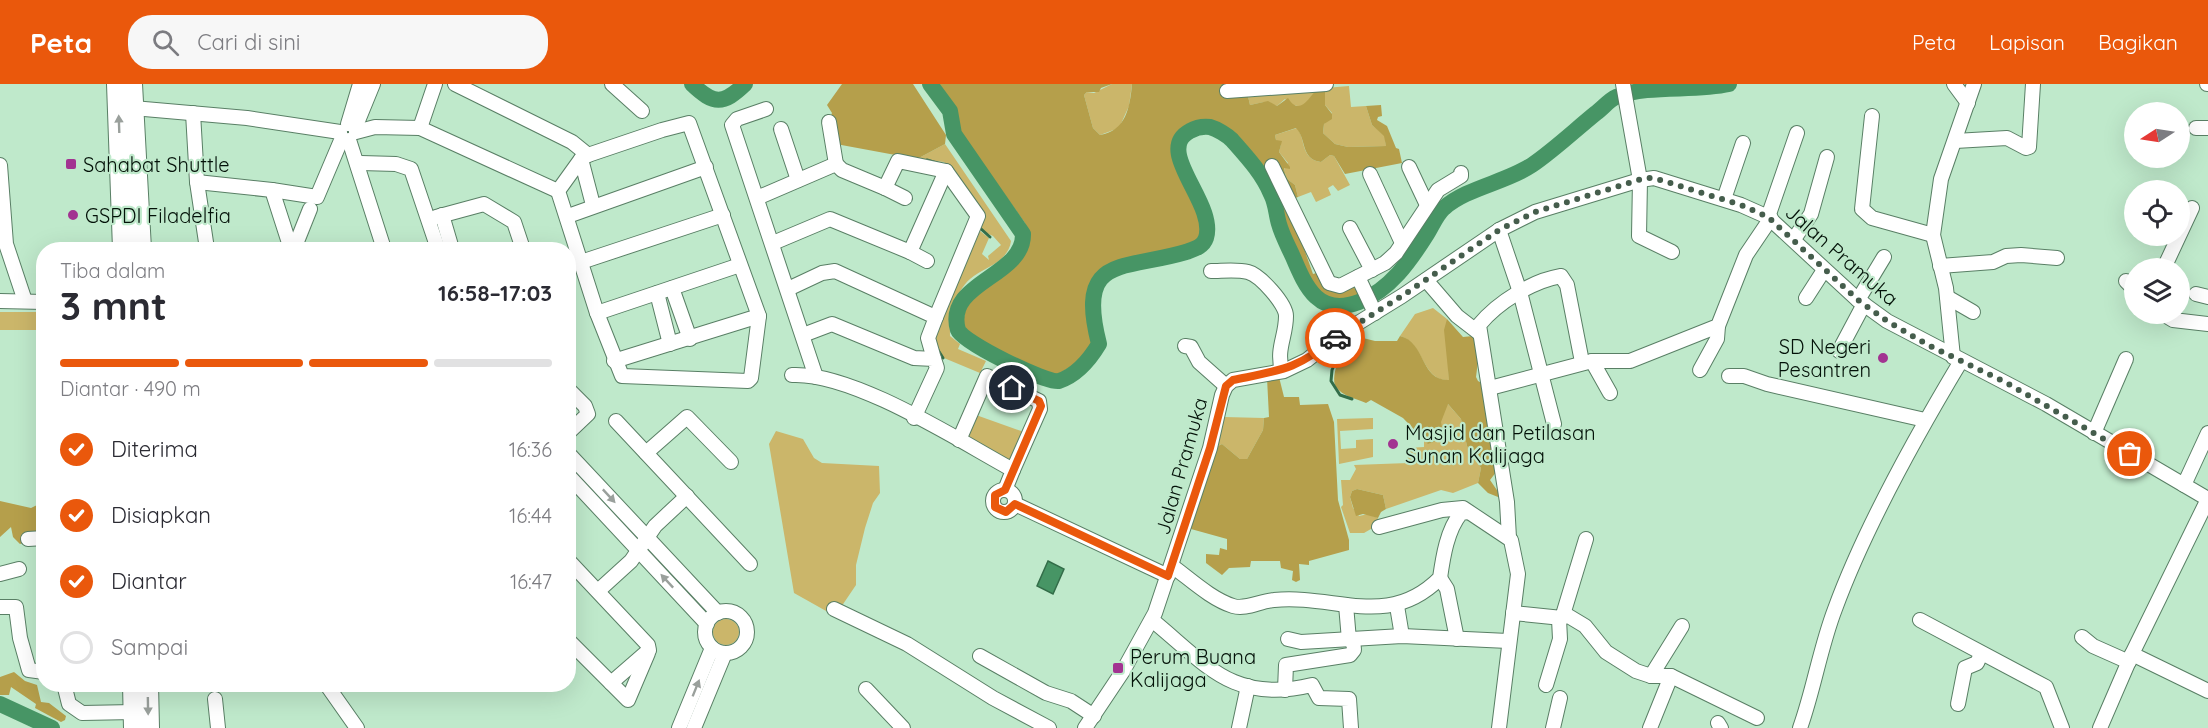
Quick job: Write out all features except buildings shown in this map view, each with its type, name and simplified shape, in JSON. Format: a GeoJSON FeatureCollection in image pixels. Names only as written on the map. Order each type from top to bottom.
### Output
{"type":"FeatureCollection","features":[{"type":"Feature","properties":{"kind":"highway"},"geometry":{"type":"LineString","coordinates":[[117,84],[123,242]]}},
{"type":"Feature","properties":{"kind":"highway"},"geometry":{"type":"LineString","coordinates":[[132,84],[141,242]]}},
{"type":"Feature","properties":{"kind":"highway"},"geometry":{"type":"LineString","coordinates":[[133,692],[134,720]]}},
{"type":"Feature","properties":{"kind":"highway"},"geometry":{"type":"LineString","coordinates":[[148,692],[149,728]]}},
{"type":"Feature","properties":{"kind":"street"},"geometry":{"type":"LineString","coordinates":[[360,84],[348,132],[382,242]]}},
{"type":"Feature","properties":{"kind":"street"},"geometry":{"type":"LineString","coordinates":[[197,182],[317,197],[373,84]]}},
{"type":"Feature","properties":{"kind":"street"},"geometry":{"type":"LineString","coordinates":[[420,128],[435,84]]}},
{"type":"Feature","properties":{"kind":"street"},"geometry":{"type":"LineString","coordinates":[[455,84],[572,142],[584,157],[593,206]]}},
{"type":"Feature","properties":{"kind":"street"},"geometry":{"type":"LineString","coordinates":[[612,84],[642,111]]}},
{"type":"Feature","properties":{"kind":"street"},"geometry":{"type":"LineString","coordinates":[[1227,92],[1264,87],[1326,84]]}},
{"type":"Feature","properties":{"kind":"street"},"geometry":{"type":"LineString","coordinates":[[1623,84],[1632,123],[1640,180],[1640,236],[1672,252]]}},
{"type":"Feature","properties":{"kind":"street"},"geometry":{"type":"LineString","coordinates":[[1954,84],[1968,103]]}},
{"type":"Feature","properties":{"kind":"street"},"geometry":{"type":"LineString","coordinates":[[1800,728],[1843,587],[1957,359],[1947,297],[1933,235],[1941,179],[1974,84]]}},
{"type":"Feature","properties":{"kind":"street"},"geometry":{"type":"LineString","coordinates":[[1955,141],[2007,138],[2026,148],[2030,147],[2034,84]]}},
{"type":"Feature","properties":{"kind":"street"},"geometry":{"type":"LineString","coordinates":[[133,108],[247,118],[348,132],[375,127],[420,128],[558,191],[575,242]]}},
{"type":"Feature","properties":{"kind":"street"},"geometry":{"type":"LineString","coordinates":[[766,108],[737,118],[732,125],[816,377]]}},
{"type":"Feature","properties":{"kind":"street"},"geometry":{"type":"LineString","coordinates":[[194,113],[197,182],[206,242]]}},
{"type":"Feature","properties":{"kind":"street"},"geometry":{"type":"LineString","coordinates":[[1872,116],[1862,209],[1872,218],[1933,235]]}},
{"type":"Feature","properties":{"kind":"street"},"geometry":{"type":"LineString","coordinates":[[829,122],[836,164],[842,170],[904,198]]}},
{"type":"Feature","properties":{"kind":"street"},"geometry":{"type":"LineString","coordinates":[[558,191],[584,157],[688,123],[759,316],[751,378],[748,381],[622,376],[614,361],[597,313],[576,244]]}},
{"type":"Feature","properties":{"kind":"street"},"geometry":{"type":"LineString","coordinates":[[781,129],[798,180]]}},
{"type":"Feature","properties":{"kind":"street"},"geometry":{"type":"LineString","coordinates":[[1700,370],[1716,339],[1718,326],[1746,255],[1769,217],[1797,133]]}},
{"type":"Feature","properties":{"kind":"street"},"geometry":{"type":"LineString","coordinates":[[1724,199],[1743,143]]}},
{"type":"Feature","properties":{"kind":"street"},"geometry":{"type":"LineString","coordinates":[[1794,239],[1811,214],[1827,157]]}},
{"type":"Feature","properties":{"kind":"street"},"geometry":{"type":"LineString","coordinates":[[885,189],[898,161],[946,171],[978,216],[928,338],[937,368],[914,418]]}},
{"type":"Feature","properties":{"kind":"street"},"geometry":{"type":"LineString","coordinates":[[360,163],[396,164],[411,170],[436,242]]}},
{"type":"Feature","properties":{"kind":"street"},"geometry":{"type":"LineString","coordinates":[[757,198],[836,164]]}},
{"type":"Feature","properties":{"kind":"street"},"geometry":{"type":"LineString","coordinates":[[0,165],[6,244],[25,301]]}},
{"type":"Feature","properties":{"kind":"street"},"geometry":{"type":"LineString","coordinates":[[1272,166],[1329,283],[1340,286],[1360,282],[1372,270],[1396,253],[1438,190],[1461,176],[1461,173]]}},
{"type":"Feature","properties":{"kind":"street"},"geometry":{"type":"LineString","coordinates":[[568,216],[706,167]]}},
{"type":"Feature","properties":{"kind":"street"},"geometry":{"type":"LineString","coordinates":[[1409,167],[1427,205]]}},
{"type":"Feature","properties":{"kind":"street"},"geometry":{"type":"LineString","coordinates":[[910,252],[946,171]]}},
{"type":"Feature","properties":{"kind":"street"},"geometry":{"type":"LineString","coordinates":[[1370,174],[1402,243]]}},
{"type":"Feature","properties":{"kind":"street","name":"Jalan Pramuka"},"geometry":{"type":"LineString","coordinates":[[1085,728],[1152,620],[1210,448],[1226,386],[1233,380],[1281,371],[1307,360],[1374,311],[1426,280],[1499,230],[1535,212],[1640,180],[1658,179],[1724,199],[1769,217],[1861,302],[1904,332],[2005,382],[2184,485],[2207,495]]}},
{"type":"Feature","properties":{"kind":"street"},"geometry":{"type":"LineString","coordinates":[[272,190],[290,242]]}},
{"type":"Feature","properties":{"kind":"street"},"geometry":{"type":"LineString","coordinates":[[449,242],[439,216],[484,204],[514,222],[519,242]]}},
{"type":"Feature","properties":{"kind":"street"},"geometry":{"type":"LineString","coordinates":[[2169,258],[2192,208]]}},
{"type":"Feature","properties":{"kind":"street"},"geometry":{"type":"LineString","coordinates":[[295,242],[310,209]]}},
{"type":"Feature","properties":{"kind":"street"},"geometry":{"type":"LineString","coordinates":[[581,262],[723,215]]}},
{"type":"Feature","properties":{"kind":"street"},"geometry":{"type":"LineString","coordinates":[[773,243],[830,219],[927,261]]}},
{"type":"Feature","properties":{"kind":"street"},"geometry":{"type":"LineString","coordinates":[[1350,228],[1372,270]]}},
{"type":"Feature","properties":{"kind":"street"},"geometry":{"type":"LineString","coordinates":[[1499,230],[1520,292],[1554,424]]}},
{"type":"Feature","properties":{"kind":"street"},"geometry":{"type":"LineString","coordinates":[[1940,266],[1993,262],[2006,256],[2020,255],[2057,258]]}},
{"type":"Feature","properties":{"kind":"street"},"geometry":{"type":"LineString","coordinates":[[1839,351],[1884,257]]}},
{"type":"Feature","properties":{"kind":"street"},"geometry":{"type":"LineString","coordinates":[[597,313],[740,265]]}},
{"type":"Feature","properties":{"kind":"street"},"geometry":{"type":"LineString","coordinates":[[1806,298],[1824,270]]}},
{"type":"Feature","properties":{"kind":"street"},"geometry":{"type":"LineString","coordinates":[[788,289],[822,273],[835,271],[936,317]]}},
{"type":"Feature","properties":{"kind":"street"},"geometry":{"type":"LineString","coordinates":[[1210,271],[1247,271],[1255,274],[1282,305],[1286,316],[1279,347],[1281,371]]}},
{"type":"Feature","properties":{"kind":"street"},"geometry":{"type":"LineString","coordinates":[[1499,728],[1518,565],[1509,537],[1507,501],[1479,325],[1490,312],[1520,292],[1556,276],[1564,277],[1587,362],[1610,393]]}},
{"type":"Feature","properties":{"kind":"street"},"geometry":{"type":"LineString","coordinates":[[1426,280],[1457,316],[1479,333]]}},
{"type":"Feature","properties":{"kind":"street"},"geometry":{"type":"LineString","coordinates":[[1360,282],[1374,311]]}},
{"type":"Feature","properties":{"kind":"street"},"geometry":{"type":"LineString","coordinates":[[672,288],[690,339]]}},
{"type":"Feature","properties":{"kind":"street"},"geometry":{"type":"LineString","coordinates":[[657,293],[670,344]]}},
{"type":"Feature","properties":{"kind":"street"},"geometry":{"type":"LineString","coordinates":[[1947,297],[1973,312]]}},
{"type":"Feature","properties":{"kind":"street"},"geometry":{"type":"LineString","coordinates":[[0,301],[36,302]]}},
{"type":"Feature","properties":{"kind":"street"},"geometry":{"type":"LineString","coordinates":[[614,361],[759,316]]}},
{"type":"Feature","properties":{"kind":"street"},"geometry":{"type":"LineString","coordinates":[[2190,322],[2208,324]]}},
{"type":"Feature","properties":{"kind":"street"},"geometry":{"type":"LineString","coordinates":[[803,335],[832,324],[914,358],[934,359]]}},
{"type":"Feature","properties":{"kind":"street"},"geometry":{"type":"LineString","coordinates":[[1490,388],[1587,362],[1630,361],[1718,326]]}},
{"type":"Feature","properties":{"kind":"street"},"geometry":{"type":"LineString","coordinates":[[1185,346],[1191,346],[1199,362],[1226,386]]}},
{"type":"Feature","properties":{"kind":"street"},"geometry":{"type":"LineString","coordinates":[[2094,433],[2126,359]]}},
{"type":"Feature","properties":{"kind":"street"},"geometry":{"type":"LineString","coordinates":[[792,375],[836,381],[861,390],[1012,470]]}},
{"type":"Feature","properties":{"kind":"street"},"geometry":{"type":"LineString","coordinates":[[959,440],[987,376],[1039,401],[1040,409],[1005,490],[995,495],[995,507],[1006,512],[1015,504]]}},
{"type":"Feature","properties":{"kind":"street"},"geometry":{"type":"LineString","coordinates":[[1729,376],[1744,376],[1767,384],[1925,420]]}},
{"type":"Feature","properties":{"kind":"street"},"geometry":{"type":"LineString","coordinates":[[576,397],[585,406],[587,416],[576,426]]}},
{"type":"Feature","properties":{"kind":"street"},"geometry":{"type":"LineString","coordinates":[[576,414],[585,406]]}},
{"type":"Feature","properties":{"kind":"street"},"geometry":{"type":"LineString","coordinates":[[646,453],[687,417],[731,462]]}},
{"type":"Feature","properties":{"kind":"street"},"geometry":{"type":"LineString","coordinates":[[616,421],[750,564]]}},
{"type":"Feature","properties":{"kind":"street"},"geometry":{"type":"LineString","coordinates":[[2184,485],[2208,433]]}},
{"type":"Feature","properties":{"kind":"street"},"geometry":{"type":"LineString","coordinates":[[576,462],[718,613]]}},
{"type":"Feature","properties":{"kind":"street"},"geometry":{"type":"LineString","coordinates":[[576,484],[707,624]]}},
{"type":"Feature","properties":{"kind":"street"},"geometry":{"type":"LineString","coordinates":[[1005,490],[1011,493],[1015,504],[1170,571],[1236,607],[1274,600],[1397,606],[1418,596],[1440,578],[1455,519],[1461,513],[1468,512]]}},
{"type":"Feature","properties":{"kind":"street"},"geometry":{"type":"LineString","coordinates":[[2100,728],[2207,495]]}},
{"type":"Feature","properties":{"kind":"street"},"geometry":{"type":"LineString","coordinates":[[595,588],[625,554],[637,549],[648,538],[660,533],[690,499]]}},
{"type":"Feature","properties":{"kind":"street"},"geometry":{"type":"LineString","coordinates":[[1379,527],[1442,510],[1463,508],[1509,537]]}},
{"type":"Feature","properties":{"kind":"street"},"geometry":{"type":"LineString","coordinates":[[28,539],[36,538]]}},
{"type":"Feature","properties":{"kind":"street"},"geometry":{"type":"LineString","coordinates":[[1546,685],[1560,639],[1562,616],[1586,539]]}},
{"type":"Feature","properties":{"kind":"street"},"geometry":{"type":"LineString","coordinates":[[576,568],[648,645],[649,650],[628,700],[576,648]]}},
{"type":"Feature","properties":{"kind":"street"},"geometry":{"type":"LineString","coordinates":[[0,574],[19,569]]}},
{"type":"Feature","properties":{"kind":"street"},"geometry":{"type":"LineString","coordinates":[[1440,578],[1447,589],[1457,639]]}},
{"type":"Feature","properties":{"kind":"street"},"geometry":{"type":"LineString","coordinates":[[0,607],[15,600],[20,638],[29,670],[36,671]]}},
{"type":"Feature","properties":{"kind":"street"},"geometry":{"type":"LineString","coordinates":[[1285,690],[1286,665],[1350,655],[1354,650],[1346,604]]}},
{"type":"Feature","properties":{"kind":"street"},"geometry":{"type":"LineString","coordinates":[[1397,606],[1402,636]]}},
{"type":"Feature","properties":{"kind":"street"},"geometry":{"type":"LineString","coordinates":[[834,609],[907,644],[993,698],[1049,728]]}},
{"type":"Feature","properties":{"kind":"street"},"geometry":{"type":"LineString","coordinates":[[734,612],[747,628],[746,639],[740,648],[725,653],[712,648],[706,639],[707,624],[718,613],[734,612]]}},
{"type":"Feature","properties":{"kind":"street"},"geometry":{"type":"LineString","coordinates":[[1513,613],[1562,616],[1585,626],[1606,652],[1617,660],[1651,676],[1671,676],[1757,718]]}},
{"type":"Feature","properties":{"kind":"street"},"geometry":{"type":"LineString","coordinates":[[1152,620],[1217,675],[1248,686],[1285,690],[1312,685],[1319,698],[1349,699],[1351,728]]}},
{"type":"Feature","properties":{"kind":"street"},"geometry":{"type":"LineString","coordinates":[[1920,620],[2046,687],[2062,728]]}},
{"type":"Feature","properties":{"kind":"street"},"geometry":{"type":"LineString","coordinates":[[1651,676],[1682,626]]}},
{"type":"Feature","properties":{"kind":"street"},"geometry":{"type":"LineString","coordinates":[[1288,639],[1300,642],[1402,636],[1508,641]]}},
{"type":"Feature","properties":{"kind":"street"},"geometry":{"type":"LineString","coordinates":[[2082,637],[2093,646],[2131,658],[2208,691]]}},
{"type":"Feature","properties":{"kind":"street"},"geometry":{"type":"LineString","coordinates":[[679,728],[712,648]]}},
{"type":"Feature","properties":{"kind":"street"},"geometry":{"type":"LineString","coordinates":[[611,683],[649,650]]}},
{"type":"Feature","properties":{"kind":"street"},"geometry":{"type":"LineString","coordinates":[[694,728],[725,653]]}},
{"type":"Feature","properties":{"kind":"street"},"geometry":{"type":"LineString","coordinates":[[1958,704],[1965,668],[1977,663],[1981,654]]}},
{"type":"Feature","properties":{"kind":"street"},"geometry":{"type":"LineString","coordinates":[[980,656],[1046,693],[1071,701],[1094,716]]}},
{"type":"Feature","properties":{"kind":"street"},"geometry":{"type":"LineString","coordinates":[[1650,728],[1671,676]]}},
{"type":"Feature","properties":{"kind":"street"},"geometry":{"type":"LineString","coordinates":[[1239,728],[1248,686]]}},
{"type":"Feature","properties":{"kind":"street"},"geometry":{"type":"LineString","coordinates":[[866,689],[903,728]]}},
{"type":"Feature","properties":{"kind":"street"},"geometry":{"type":"LineString","coordinates":[[66,692],[69,704],[82,713],[134,720]]}},
{"type":"Feature","properties":{"kind":"street"},"geometry":{"type":"LineString","coordinates":[[332,692],[357,728]]}},
{"type":"Feature","properties":{"kind":"street"},"geometry":{"type":"LineString","coordinates":[[1553,728],[1560,698]]}},
{"type":"Feature","properties":{"kind":"street"},"geometry":{"type":"LineString","coordinates":[[215,699],[218,728]]}},
{"type":"Feature","properties":{"kind":"shaded area"},"geometry":{"type":"Polygon","coordinates":[[[842,84],[913,84],[946,135],[945,144],[917,159],[836,144],[835,117],[830,118],[832,113],[827,105],[842,84]]]}},
{"type":"Feature","properties":{"kind":"shaded area"},"geometry":{"type":"Polygon","coordinates":[[[938,84],[1112,84],[1101,88],[1099,92],[1087,92],[1084,95],[1093,128],[1100,135],[1116,129],[1125,117],[1132,84],[1231,84],[1247,92],[1250,105],[1268,101],[1277,106],[1288,98],[1296,106],[1300,106],[1318,88],[1325,88],[1325,105],[1332,114],[1332,119],[1324,124],[1323,133],[1335,144],[1348,147],[1386,146],[1384,136],[1372,125],[1366,106],[1381,105],[1382,116],[1377,120],[1387,126],[1396,148],[1399,149],[1402,163],[1345,174],[1334,156],[1330,155],[1321,162],[1310,157],[1296,128],[1275,135],[1276,140],[1282,141],[1279,152],[1290,167],[1290,169],[1284,168],[1286,178],[1295,185],[1298,197],[1293,199],[1296,226],[1313,274],[1320,272],[1356,289],[1359,296],[1347,299],[1329,298],[1313,288],[1292,246],[1278,195],[1267,174],[1242,143],[1227,130],[1218,124],[1197,123],[1189,125],[1180,132],[1174,146],[1174,160],[1201,216],[1201,230],[1195,244],[1127,259],[1110,266],[1097,275],[1089,291],[1088,313],[1093,344],[1083,359],[1057,375],[1036,370],[1008,357],[970,335],[964,329],[964,318],[970,301],[1005,275],[1024,253],[1029,244],[1025,223],[960,132],[955,109],[938,84]]]}},
{"type":"Feature","properties":{"kind":"shaded area"},"geometry":{"type":"Polygon","coordinates":[[[1112,84],[1132,84],[1129,106],[1119,128],[1100,135],[1093,128],[1084,95],[1112,84]]]}},
{"type":"Feature","properties":{"kind":"shaded area"},"geometry":{"type":"Polygon","coordinates":[[[1349,86],[1351,107],[1366,106],[1372,125],[1385,136],[1386,146],[1348,147],[1335,144],[1323,133],[1324,124],[1332,113],[1325,105],[1325,88],[1349,86]]]}},
{"type":"Feature","properties":{"kind":"shaded area"},"geometry":{"type":"Polygon","coordinates":[[[1318,88],[1303,107],[1292,105],[1285,99],[1277,106],[1264,102],[1250,105],[1247,92],[1318,88]]]}},
{"type":"Feature","properties":{"kind":"shaded area"},"geometry":{"type":"Polygon","coordinates":[[[1297,128],[1310,157],[1321,162],[1330,155],[1334,156],[1350,185],[1338,191],[1333,185],[1328,188],[1331,195],[1316,202],[1311,192],[1298,197],[1295,185],[1286,178],[1284,167],[1288,163],[1279,152],[1281,144],[1276,140],[1275,135],[1297,128]]]}},
{"type":"Feature","properties":{"kind":"shaded area"},"geometry":{"type":"Polygon","coordinates":[[[945,144],[1011,241],[1005,255],[1000,260],[965,284],[952,313],[950,336],[960,344],[958,349],[986,361],[980,373],[944,358],[933,341],[980,231],[989,238],[982,254],[989,260],[988,256],[1001,245],[993,236],[980,230],[984,212],[944,162],[917,159],[945,144]]]}},
{"type":"Feature","properties":{"kind":"shaded area"},"geometry":{"type":"Polygon","coordinates":[[[1433,308],[1447,319],[1449,380],[1433,375],[1414,346],[1400,336],[1415,314],[1433,308]]]}},
{"type":"Feature","properties":{"kind":"shaded area"},"geometry":{"type":"Polygon","coordinates":[[[0,312],[36,312],[36,330],[0,330],[0,312]]]}},
{"type":"Feature","properties":{"kind":"shaded area"},"geometry":{"type":"Polygon","coordinates":[[[1447,319],[1463,337],[1473,336],[1480,345],[1476,377],[1485,385],[1500,467],[1490,480],[1503,499],[1488,493],[1478,483],[1481,468],[1467,446],[1461,419],[1448,404],[1441,422],[1444,438],[1428,444],[1403,418],[1371,400],[1366,403],[1346,395],[1336,387],[1334,382],[1342,351],[1355,336],[1375,341],[1397,341],[1400,336],[1415,346],[1433,374],[1440,379],[1449,380],[1444,330],[1447,319]]]}},
{"type":"Feature","properties":{"kind":"shaded area"},"geometry":{"type":"Polygon","coordinates":[[[1279,377],[1284,397],[1299,397],[1300,405],[1328,404],[1334,422],[1338,500],[1349,540],[1349,550],[1309,561],[1309,565],[1299,564],[1300,580],[1296,582],[1292,580],[1293,571],[1281,568],[1280,561],[1251,561],[1250,567],[1229,568],[1222,575],[1206,563],[1206,554],[1219,555],[1220,548],[1227,550],[1227,539],[1191,529],[1214,448],[1222,444],[1240,459],[1247,459],[1263,430],[1264,418],[1269,417],[1267,378],[1279,377]]]}},
{"type":"Feature","properties":{"kind":"shaded area"},"geometry":{"type":"Polygon","coordinates":[[[1447,403],[1461,419],[1467,446],[1481,468],[1478,483],[1453,493],[1441,490],[1386,509],[1383,495],[1357,489],[1352,491],[1350,497],[1353,508],[1359,516],[1368,514],[1378,518],[1376,526],[1364,533],[1350,533],[1341,507],[1343,505],[1341,480],[1350,480],[1356,469],[1354,465],[1408,463],[1407,448],[1424,447],[1424,439],[1429,444],[1447,403]]]}},
{"type":"Feature","properties":{"kind":"shaded area"},"geometry":{"type":"Polygon","coordinates":[[[976,415],[1024,432],[1010,461],[966,437],[976,415]]]}},
{"type":"Feature","properties":{"kind":"shaded area"},"geometry":{"type":"Polygon","coordinates":[[[1224,417],[1264,418],[1263,430],[1247,459],[1240,459],[1222,444],[1214,448],[1224,417]]]}},
{"type":"Feature","properties":{"kind":"shaded area"},"geometry":{"type":"Polygon","coordinates":[[[1373,418],[1373,429],[1340,431],[1341,449],[1356,448],[1356,440],[1373,439],[1373,457],[1339,464],[1337,419],[1373,418]]]}},
{"type":"Feature","properties":{"kind":"shaded area"},"geometry":{"type":"Polygon","coordinates":[[[776,431],[803,439],[814,458],[822,463],[879,466],[880,493],[873,503],[865,528],[856,565],[856,585],[835,616],[794,593],[769,444],[776,431]]]}},
{"type":"Feature","properties":{"kind":"shaded area"},"geometry":{"type":"Polygon","coordinates":[[[1357,489],[1383,495],[1386,509],[1378,518],[1363,514],[1356,516],[1350,497],[1352,491],[1357,489]]]}},
{"type":"Feature","properties":{"kind":"shaded area"},"geometry":{"type":"Polygon","coordinates":[[[0,501],[31,508],[36,506],[36,538],[20,544],[13,537],[11,527],[0,537],[0,501]]]}},
{"type":"Feature","properties":{"kind":"shaded area"},"geometry":{"type":"Polygon","coordinates":[[[1048,561],[1064,569],[1053,594],[1037,586],[1048,561]]]}},
{"type":"Feature","properties":{"kind":"shaded area"},"geometry":{"type":"Polygon","coordinates":[[[726,619],[735,623],[739,632],[735,641],[726,645],[717,641],[713,632],[717,623],[726,619]]]}},
{"type":"Feature","properties":{"kind":"shaded area"},"geometry":{"type":"Polygon","coordinates":[[[14,672],[25,681],[36,685],[36,692],[39,692],[41,702],[49,703],[66,716],[65,720],[61,722],[35,708],[36,704],[11,687],[9,695],[0,695],[0,677],[14,672]]]}},
{"type":"Feature","properties":{"kind":"waterway"},"geometry":{"type":"LineString","coordinates":[[692,84],[706,96],[718,100],[731,96],[745,84]]}},
{"type":"Feature","properties":{"kind":"waterway"},"geometry":{"type":"LineString","coordinates":[[930,84],[950,111],[954,134],[1023,234],[1020,249],[1011,260],[962,301],[957,314],[958,330],[963,336],[1005,361],[1039,376],[1059,381],[1072,375],[1082,366],[1099,344],[1094,315],[1094,294],[1100,280],[1110,271],[1186,252],[1205,241],[1207,224],[1203,209],[1178,151],[1181,140],[1190,131],[1210,127],[1222,132],[1249,159],[1273,197],[1282,232],[1309,289],[1324,303],[1345,306],[1370,297],[1390,282],[1414,254],[1437,217],[1453,201],[1532,165],[1613,98],[1657,89],[1701,88],[1729,84]]}},
{"type":"Feature","properties":{"kind":"waterway"},"geometry":{"type":"LineString","coordinates":[[927,160],[946,166]]}},
{"type":"Feature","properties":{"kind":"waterway"},"geometry":{"type":"LineString","coordinates":[[980,228],[990,237]]}},
{"type":"Feature","properties":{"kind":"waterway"},"geometry":{"type":"LineString","coordinates":[[1343,305],[1348,326]]}},
{"type":"Feature","properties":{"kind":"waterway"},"geometry":{"type":"LineString","coordinates":[[1348,335],[1332,370],[1331,381],[1340,395],[1352,399]]}},
{"type":"Feature","properties":{"kind":"waterway"},"geometry":{"type":"LineString","coordinates":[[938,350],[943,358]]}},
{"type":"Feature","properties":{"kind":"waterway"},"geometry":{"type":"LineString","coordinates":[[0,704],[52,728]]}},
{"type":"Feature","properties":{"kind":"way so far"},"geometry":{"type":"LineString","coordinates":[[1335,338],[1499,230],[1535,212],[1563,202],[1645,178],[1654,178],[1741,205],[1768,217],[1783,228],[1858,300],[1887,321],[1928,345],[2046,404],[2130,454]]}},
{"type":"Feature","properties":{"kind":"place","name":"Sahabat Shuttle"},"geometry":{"type":"Point","coordinates":[71,164]}},
{"type":"Feature","properties":{"kind":"place","name":"GSPDI Filadelfia"},"geometry":{"type":"Point","coordinates":[73,215]}},
{"type":"Feature","properties":{"kind":"place","name":"SD Negeri Pesantren"},"geometry":{"type":"Point","coordinates":[1883,358]}},
{"type":"Feature","properties":{"kind":"place","name":"Masjid dan Petilasan Sunan Kalijaga"},"geometry":{"type":"Point","coordinates":[1393,444]}},
{"type":"Feature","properties":{"kind":"place","name":"Perum Buana Kalijaga"},"geometry":{"type":"Point","coordinates":[1118,668]}},
{"type":"Feature","properties":{"kind":"route"},"geometry":{"type":"LineString","coordinates":[[1012,388],[1039,401],[1041,406],[1005,490],[998,492],[993,499],[995,507],[1006,512],[1010,511],[1015,504],[1168,576],[1210,448],[1226,386],[1233,380],[1292,368],[1307,360],[1335,338]]}}]}
